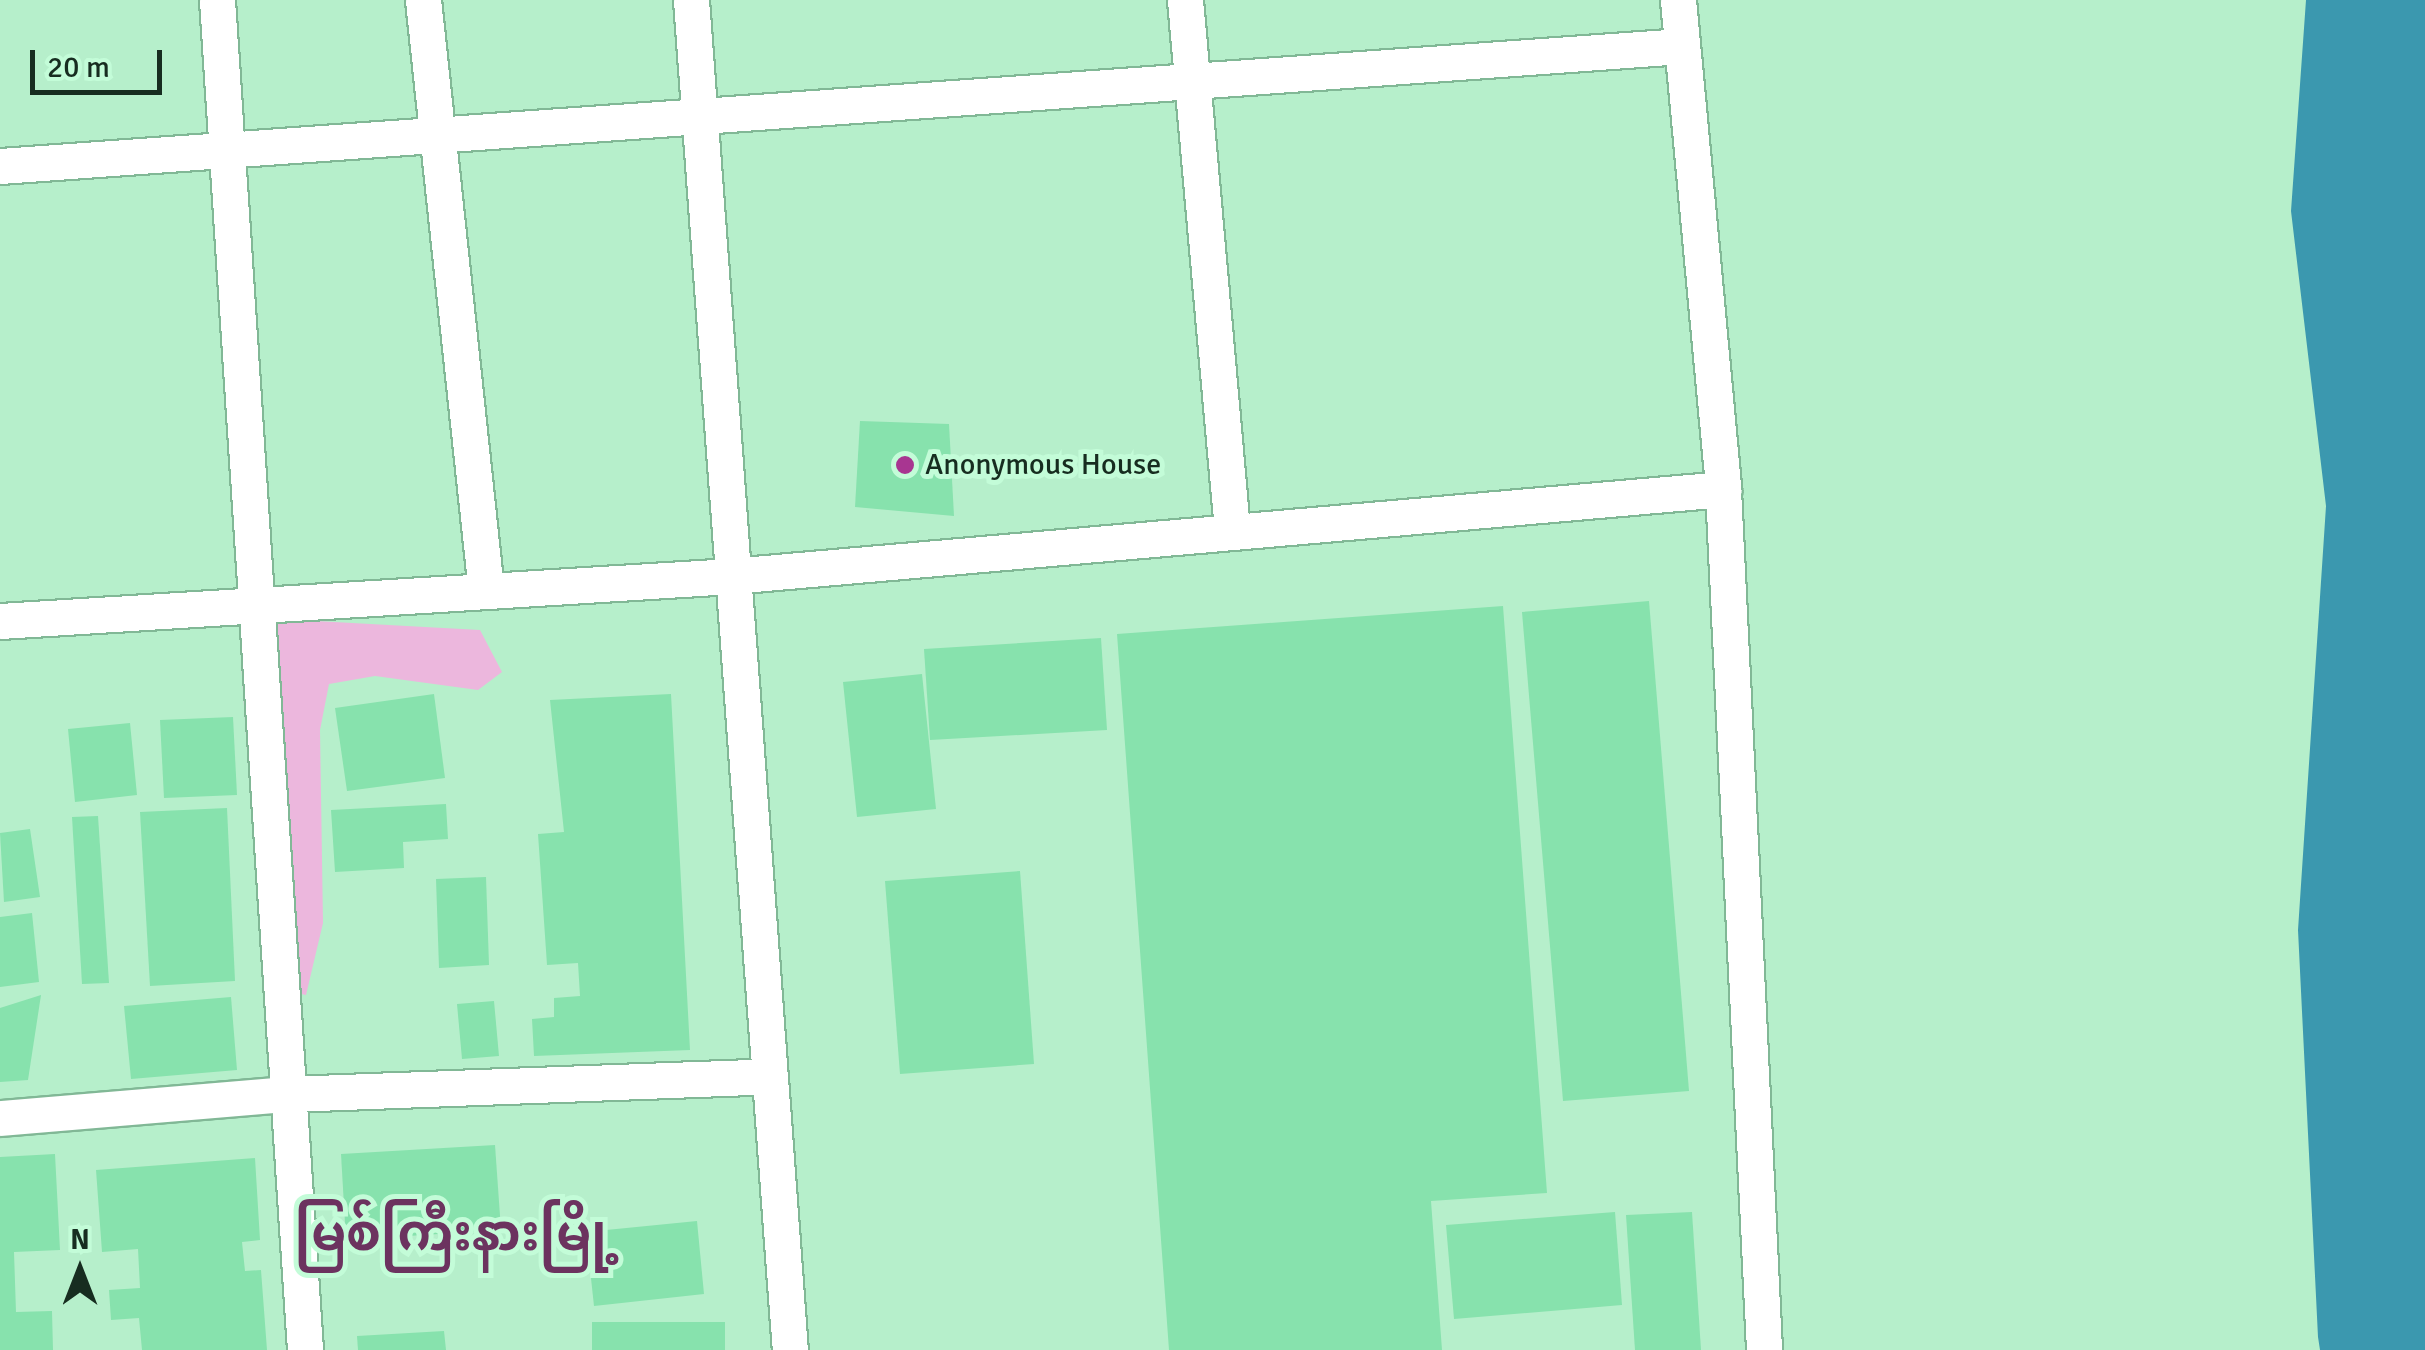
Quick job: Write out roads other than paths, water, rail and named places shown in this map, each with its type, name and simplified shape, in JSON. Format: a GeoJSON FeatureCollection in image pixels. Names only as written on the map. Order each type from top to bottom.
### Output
{"type":"FeatureCollection","features":[{"type":"Feature","properties":{"kind":"street"},"geometry":{"type":"LineString","coordinates":[[217,0],[304,1350]]}},
{"type":"Feature","properties":{"kind":"street"},"geometry":{"type":"LineString","coordinates":[[423,0],[486,590]]}},
{"type":"Feature","properties":{"kind":"street"},"geometry":{"type":"LineString","coordinates":[[690,0],[790,1350]]}},
{"type":"Feature","properties":{"kind":"street"},"geometry":{"type":"LineString","coordinates":[[1186,0],[1190,81],[1232,530]]}},
{"type":"Feature","properties":{"kind":"street"},"geometry":{"type":"LineString","coordinates":[[1678,0],[1723,489],[1764,1350]]}},
{"type":"Feature","properties":{"kind":"street"},"geometry":{"type":"LineString","coordinates":[[0,166],[1682,46]]}},
{"type":"Feature","properties":{"kind":"street"},"geometry":{"type":"LineString","coordinates":[[0,621],[254,598],[731,576],[1723,489]]}},
{"type":"Feature","properties":{"kind":"street"},"geometry":{"type":"LineString","coordinates":[[0,1118],[288,1094],[769,1076]]}},
{"type":"Feature","properties":{"kind":"water"},"geometry":{"type":"Polygon","coordinates":[[[2306,0],[2425,0],[2425,1350],[2320,1350],[2318,1337],[2298,930],[2326,506],[2291,211],[2306,0]]]}},
{"type":"Feature","properties":{"kind":"place","name":"Anonymous House"},"geometry":{"type":"Point","coordinates":[905,465]}},
{"type":"Feature","properties":{"kind":"district","name":"မြစ်ကြီးနားမြို့"},"geometry":{"type":"Point","coordinates":[457,1235]}}]}
